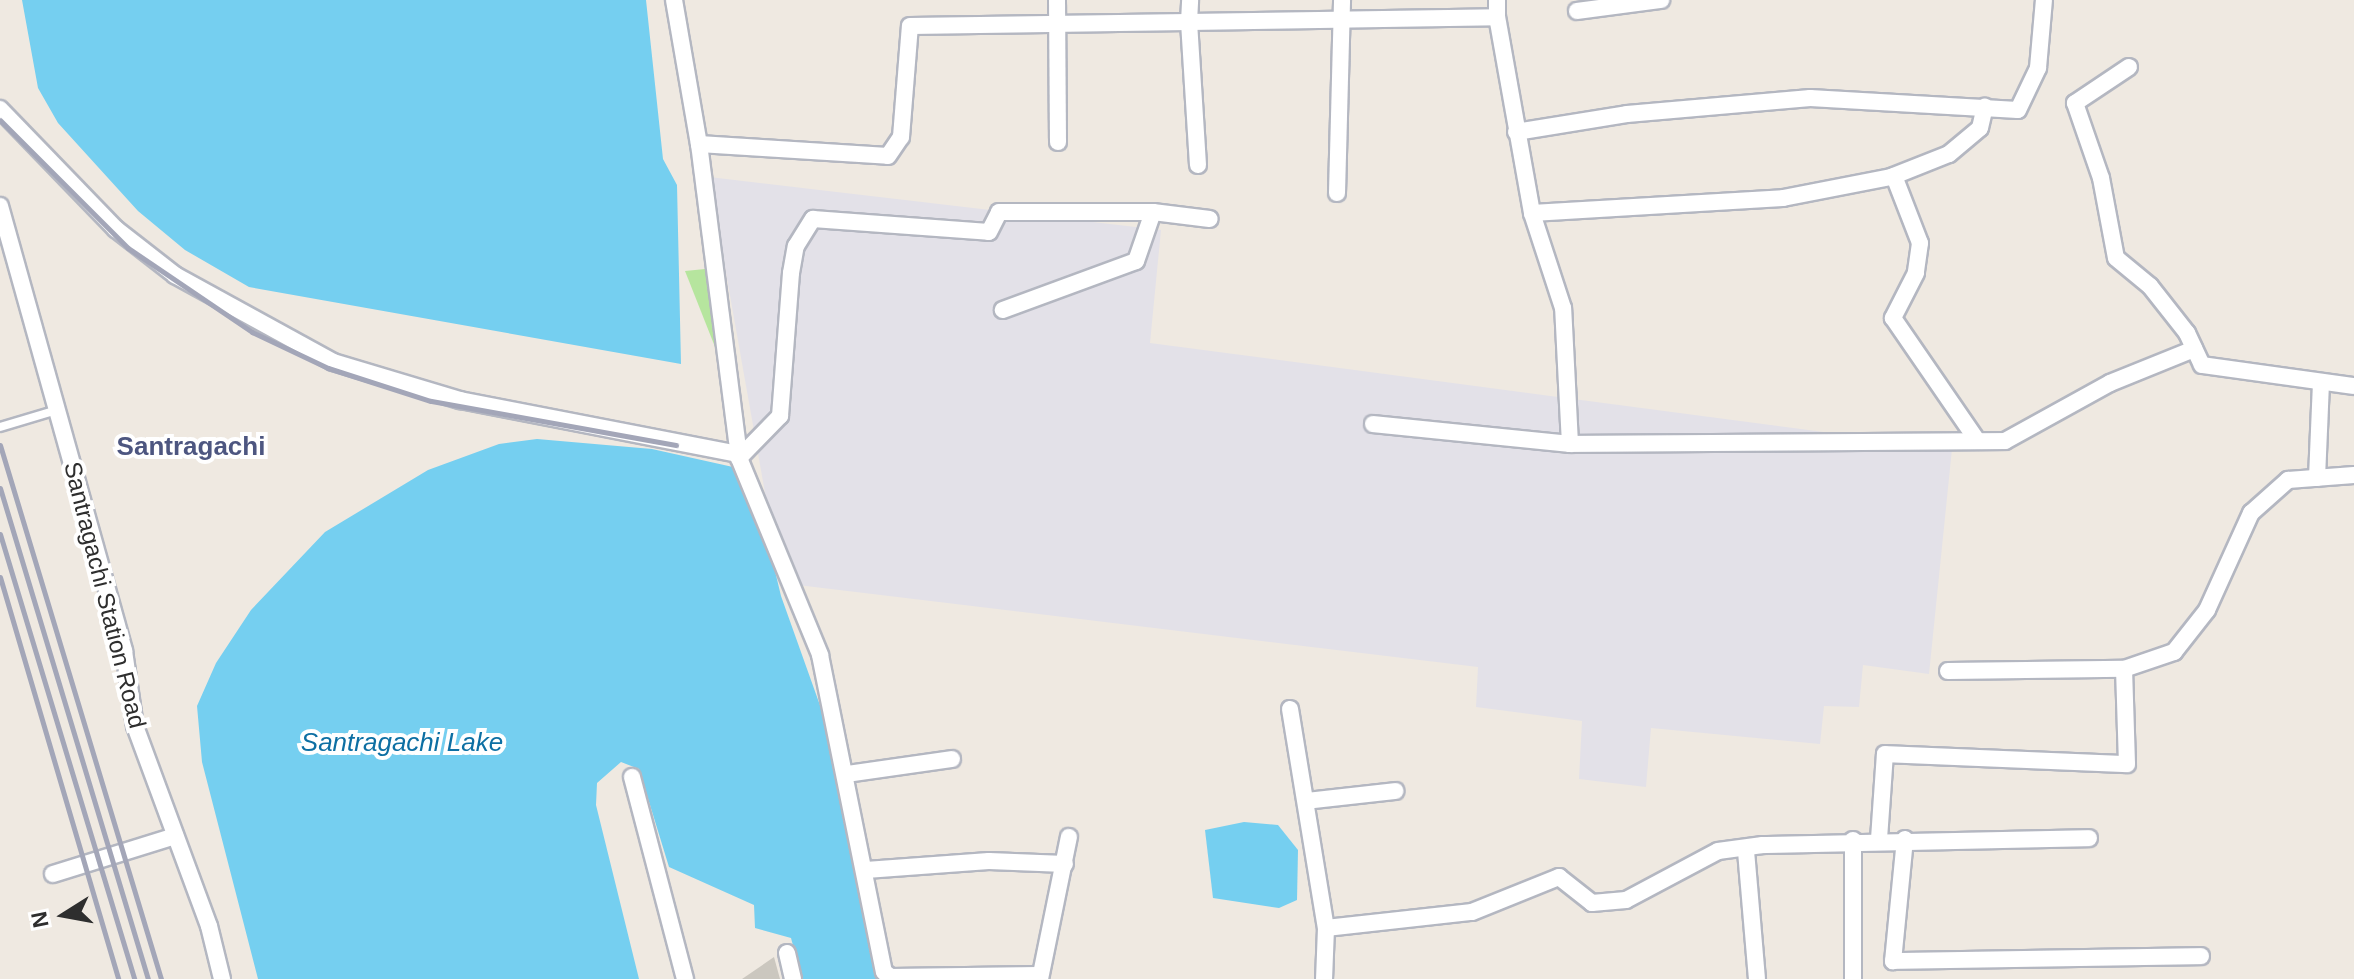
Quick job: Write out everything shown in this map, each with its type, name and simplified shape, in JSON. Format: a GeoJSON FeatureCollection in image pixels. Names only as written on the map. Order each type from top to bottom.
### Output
{"type":"FeatureCollection","features":[{"type":"Feature","properties":{"kind":"street"},"geometry":{"type":"LineString","coordinates":[[674,0],[699,144],[739,456],[820,655],[847,774],[884,972],[891,977],[1040,977],[1069,837]]}},
{"type":"Feature","properties":{"kind":"street"},"geometry":{"type":"LineString","coordinates":[[1057,0],[1058,142]]}},
{"type":"Feature","properties":{"kind":"street"},"geometry":{"type":"LineString","coordinates":[[1190,0],[1198,165]]}},
{"type":"Feature","properties":{"kind":"street"},"geometry":{"type":"LineString","coordinates":[[1337,193],[1342,0]]}},
{"type":"Feature","properties":{"kind":"street"},"geometry":{"type":"LineString","coordinates":[[1577,11],[1661,0]]}},
{"type":"Feature","properties":{"kind":"street"},"geometry":{"type":"LineString","coordinates":[[1516,132],[1627,114],[1810,98],[2018,110],[2038,68],[2044,0]]}},
{"type":"Feature","properties":{"kind":"street"},"geometry":{"type":"LineString","coordinates":[[699,144],[888,156],[901,137],[910,26],[1342,22],[1497,8],[1532,213],[1563,308],[1570,444]]}},
{"type":"Feature","properties":{"kind":"street"},"geometry":{"type":"LineString","coordinates":[[2129,67],[2075,103],[2101,178],[2116,258],[2150,286],[2202,365],[2354,386]]}},
{"type":"Feature","properties":{"kind":"street"},"geometry":{"type":"LineString","coordinates":[[1532,213],[1783,198],[1894,176],[1949,154],[1980,128],[1985,107]]}},
{"type":"Feature","properties":{"kind":"street"},"geometry":{"type":"LineString","coordinates":[[0,109],[116,229],[175,275],[333,362],[460,400],[739,456]]}},
{"type":"Feature","properties":{"kind":"street"},"geometry":{"type":"LineString","coordinates":[[1894,176],[1920,243],[1916,273],[1893,318],[1977,440]]}},
{"type":"Feature","properties":{"kind":"street","name":"Santragachi Station Road"},"geometry":{"type":"LineString","coordinates":[[0,206],[124,651],[135,726],[222,979]]}},
{"type":"Feature","properties":{"kind":"street"},"geometry":{"type":"LineString","coordinates":[[739,456],[780,416],[791,273],[796,246],[813,219],[989,232],[999,212],[1153,212],[1210,219]]}},
{"type":"Feature","properties":{"kind":"street"},"geometry":{"type":"LineString","coordinates":[[1003,310],[1136,261],[1153,212]]}},
{"type":"Feature","properties":{"kind":"street"},"geometry":{"type":"LineString","coordinates":[[1373,424],[1570,444],[2005,441],[2110,383],[2194,349]]}},
{"type":"Feature","properties":{"kind":"street"},"geometry":{"type":"LineString","coordinates":[[2317,478],[2321,382]]}},
{"type":"Feature","properties":{"kind":"street"},"geometry":{"type":"LineString","coordinates":[[1948,671],[2124,669],[2174,652],[2207,610],[2251,513],[2288,480],[2354,475]]}},
{"type":"Feature","properties":{"kind":"street"},"geometry":{"type":"LineString","coordinates":[[1879,839],[1885,754],[2127,764],[2124,669]]}},
{"type":"Feature","properties":{"kind":"street"},"geometry":{"type":"LineString","coordinates":[[1290,709],[1326,928],[1324,979]]}},
{"type":"Feature","properties":{"kind":"street"},"geometry":{"type":"LineString","coordinates":[[847,774],[952,759]]}},
{"type":"Feature","properties":{"kind":"street"},"geometry":{"type":"LineString","coordinates":[[632,777],[685,979]]}},
{"type":"Feature","properties":{"kind":"street"},"geometry":{"type":"LineString","coordinates":[[1306,801],[1395,791]]}},
{"type":"Feature","properties":{"kind":"street"},"geometry":{"type":"LineString","coordinates":[[53,874],[175,836]]}},
{"type":"Feature","properties":{"kind":"street"},"geometry":{"type":"LineString","coordinates":[[1326,928],[1472,912],[1559,877],[1592,903],[1626,900],[1718,851],[1879,839],[2089,838]]}},
{"type":"Feature","properties":{"kind":"street"},"geometry":{"type":"LineString","coordinates":[[1905,839],[1893,961],[2201,956]]}},
{"type":"Feature","properties":{"kind":"street"},"geometry":{"type":"LineString","coordinates":[[1853,840],[1853,979]]}},
{"type":"Feature","properties":{"kind":"street"},"geometry":{"type":"LineString","coordinates":[[1746,851],[1757,979]]}},
{"type":"Feature","properties":{"kind":"street"},"geometry":{"type":"LineString","coordinates":[[866,870],[989,861],[1065,864]]}},
{"type":"Feature","properties":{"kind":"street"},"geometry":{"type":"LineString","coordinates":[[787,953],[793,979]]}},
{"type":"Feature","properties":{"kind":"lane"},"geometry":{"type":"LineString","coordinates":[[0,427],[58,409]]}},
{"type":"Feature","properties":{"kind":"shaded area"},"geometry":{"type":"Polygon","coordinates":[[[709,177],[1161,230],[1150,343],[1952,449],[1929,674],[1863,665],[1859,707],[1824,706],[1820,744],[1651,728],[1646,787],[1579,779],[1582,721],[1476,707],[1478,667],[781,583],[709,177]]]}},
{"type":"Feature","properties":{"kind":"green space"},"geometry":{"type":"Polygon","coordinates":[[[705,269],[719,323],[721,362],[685,271],[705,269]]]}},
{"type":"Feature","properties":{"kind":"water"},"geometry":{"type":"Polygon","coordinates":[[[22,0],[646,0],[663,159],[677,185],[681,364],[249,287],[185,250],[138,211],[58,123],[38,88],[22,0]]]}},
{"type":"Feature","properties":{"kind":"water","name":"Santragachi Lake"},"geometry":{"type":"Polygon","coordinates":[[[537,439],[652,449],[751,471],[781,596],[827,725],[892,979],[802,979],[791,938],[755,928],[754,905],[669,867],[639,769],[621,762],[597,783],[596,805],[639,979],[258,979],[202,762],[197,706],[216,663],[251,610],[325,532],[428,470],[499,444],[537,439]]]}},
{"type":"Feature","properties":{"kind":"water"},"geometry":{"type":"Polygon","coordinates":[[[1244,822],[1278,825],[1298,850],[1297,900],[1279,908],[1213,898],[1205,830],[1244,822]]]}},
{"type":"Feature","properties":{"kind":"building"},"geometry":{"type":"Polygon","coordinates":[[[774,957],[780,979],[742,979],[774,957]]]}},
{"type":"Feature","properties":{"kind":"railway"},"geometry":{"type":"LineString","coordinates":[[0,120],[128,248],[252,332],[328,368],[431,401],[676,445]]}},
{"type":"Feature","properties":{"kind":"railway"},"geometry":{"type":"LineString","coordinates":[[0,445],[161,979]]}},
{"type":"Feature","properties":{"kind":"railway"},"geometry":{"type":"LineString","coordinates":[[0,488],[148,979]]}},
{"type":"Feature","properties":{"kind":"railway"},"geometry":{"type":"LineString","coordinates":[[0,534],[134,979]]}},
{"type":"Feature","properties":{"kind":"railway"},"geometry":{"type":"LineString","coordinates":[[0,577],[118,979]]}},
{"type":"Feature","properties":{"kind":"district","name":"Santragachi"},"geometry":{"type":"Point","coordinates":[191,447]}}]}
